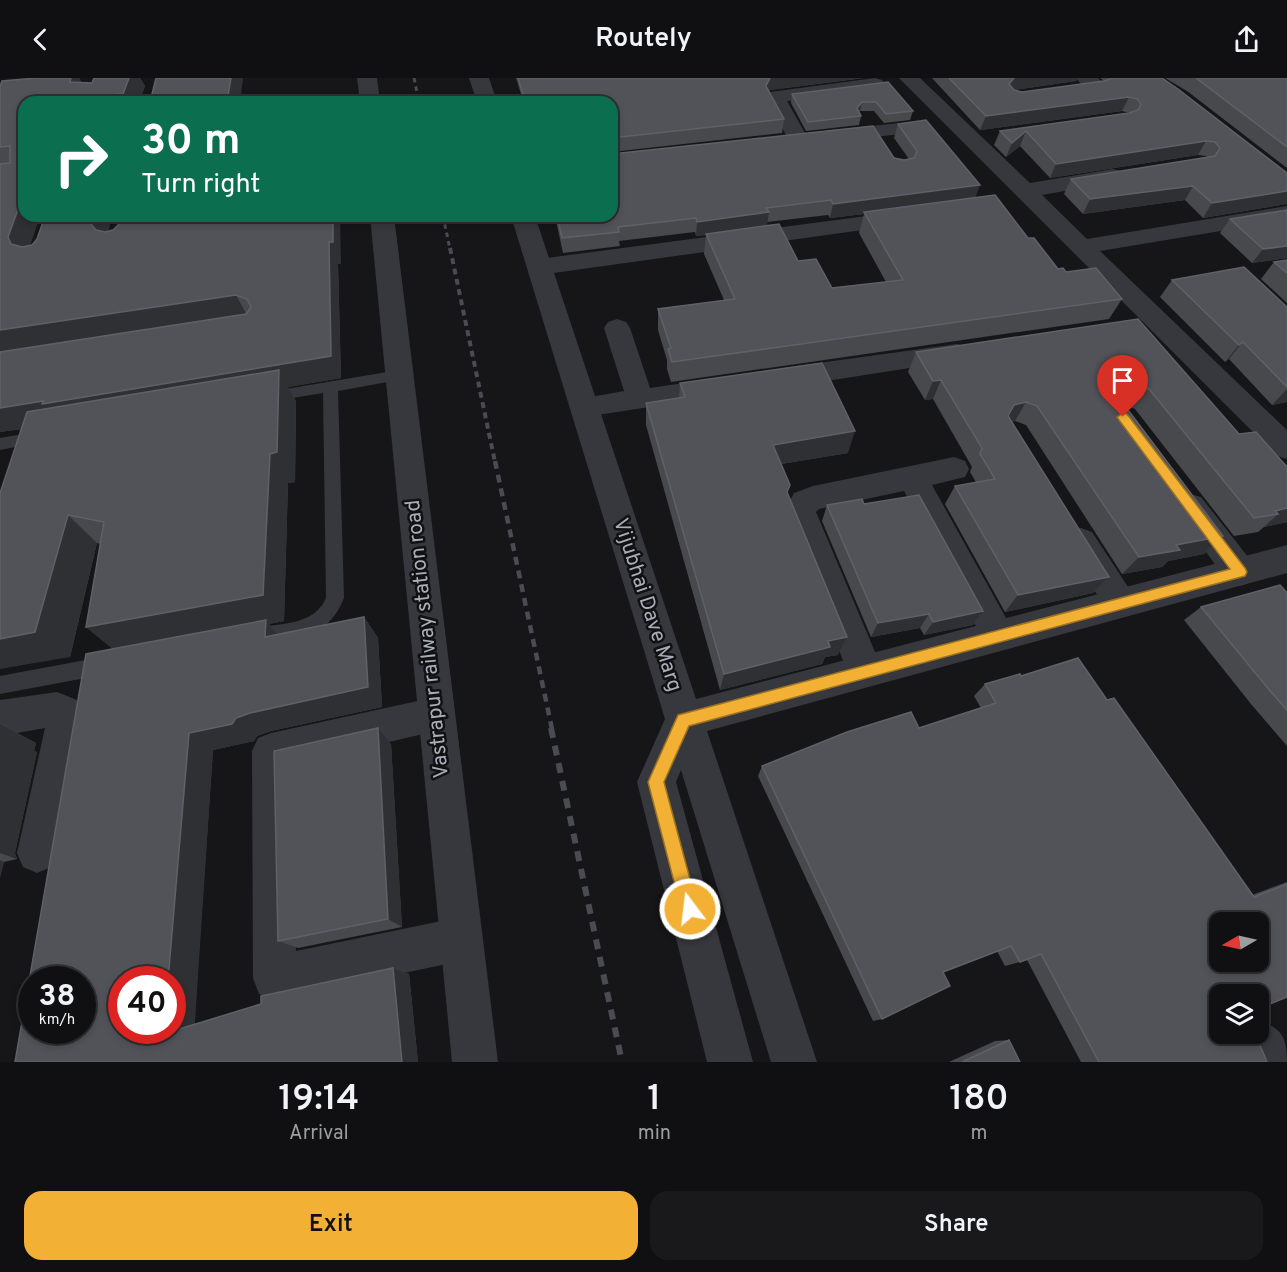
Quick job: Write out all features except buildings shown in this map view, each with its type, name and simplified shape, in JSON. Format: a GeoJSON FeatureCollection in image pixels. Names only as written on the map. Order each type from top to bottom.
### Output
{"type":"FeatureCollection","features":[{"type":"Feature","properties":{"kind":"street"},"geometry":{"type":"LineString","coordinates":[[367,78],[369,96]]}},
{"type":"Feature","properties":{"kind":"street"},"geometry":{"type":"LineString","coordinates":[[479,78],[485,96]]}},
{"type":"Feature","properties":{"kind":"street"},"geometry":{"type":"LineString","coordinates":[[909,78],[1287,448]]}},
{"type":"Feature","properties":{"kind":"street"},"geometry":{"type":"LineString","coordinates":[[1039,95],[1096,87],[1086,78]]}},
{"type":"Feature","properties":{"kind":"street"},"geometry":{"type":"LineString","coordinates":[[799,140],[776,99],[777,96],[882,84]]}},
{"type":"Feature","properties":{"kind":"street"},"geometry":{"type":"LineString","coordinates":[[846,87],[883,140]]}},
{"type":"Feature","properties":{"kind":"street"},"geometry":{"type":"LineString","coordinates":[[741,146],[799,140],[883,140],[920,127]]}},
{"type":"Feature","properties":{"kind":"street"},"geometry":{"type":"LineString","coordinates":[[972,140],[1000,136]]}},
{"type":"Feature","properties":{"kind":"street"},"geometry":{"type":"LineString","coordinates":[[1023,191],[1128,174]]}},
{"type":"Feature","properties":{"kind":"street"},"geometry":{"type":"LineString","coordinates":[[1081,247],[1287,213]]}},
{"type":"Feature","properties":{"kind":"street"},"geometry":{"type":"LineString","coordinates":[[539,267],[931,214]]}},
{"type":"Feature","properties":{"kind":"street","name":"Vastrapur railway station road"},"geometry":{"type":"LineString","coordinates":[[383,222],[474,1062]]}},
{"type":"Feature","properties":{"kind":"street","name":"Vijubhai Dave Marg"},"geometry":{"type":"LineString","coordinates":[[525,222],[794,1062]]}},
{"type":"Feature","properties":{"kind":"street"},"geometry":{"type":"LineString","coordinates":[[617,328],[640,399]]}},
{"type":"Feature","properties":{"kind":"street"},"geometry":{"type":"LineString","coordinates":[[584,407],[980,349]]}},
{"type":"Feature","properties":{"kind":"street"},"geometry":{"type":"LineString","coordinates":[[865,671],[800,512],[801,505],[806,500],[816,497],[954,469]]}},
{"type":"Feature","properties":{"kind":"street"},"geometry":{"type":"LineString","coordinates":[[912,478],[999,636]]}},
{"type":"Feature","properties":{"kind":"street"},"geometry":{"type":"LineString","coordinates":[[1171,481],[1240,572]]}},
{"type":"Feature","properties":{"kind":"street"},"geometry":{"type":"LineString","coordinates":[[1063,513],[1120,603]]}},
{"type":"Feature","properties":{"kind":"street"},"geometry":{"type":"LineString","coordinates":[[730,1062],[656,782],[684,720],[1287,559]]}},
{"type":"Feature","properties":{"kind":"street"},"geometry":{"type":"LineString","coordinates":[[0,718],[57,709],[64,711],[66,718],[37,853]]}},
{"type":"Feature","properties":{"kind":"street"},"geometry":{"type":"LineString","coordinates":[[436,714],[272,751],[275,978],[461,939]]}},
{"type":"Feature","properties":{"kind":"lane"},"geometry":{"type":"LineString","coordinates":[[247,401],[399,375]]}},
{"type":"Feature","properties":{"kind":"lane"},"geometry":{"type":"LineString","coordinates":[[232,641],[313,626],[329,615],[333,607],[335,598],[330,387]]}},
{"type":"Feature","properties":{"kind":"lane"},"geometry":{"type":"LineString","coordinates":[[0,444],[59,434]]}},
{"type":"Feature","properties":{"kind":"lane"},"geometry":{"type":"LineString","coordinates":[[0,685],[128,661]]}},
{"type":"Feature","properties":{"kind":"railway"},"geometry":{"type":"LineString","coordinates":[[414,78],[418,96]]}},
{"type":"Feature","properties":{"kind":"railway"},"geometry":{"type":"LineString","coordinates":[[444,222],[450,249]]}},
{"type":"Feature","properties":{"kind":"railway"},"geometry":{"type":"LineString","coordinates":[[450,248],[495,462]]}},
{"type":"Feature","properties":{"kind":"railway"},"geometry":{"type":"LineString","coordinates":[[495,461],[552,729]]}},
{"type":"Feature","properties":{"kind":"railway"},"geometry":{"type":"LineString","coordinates":[[551,728],[622,1062]]}},
{"type":"Feature","properties":{"kind":"route"},"geometry":{"type":"LineString","coordinates":[[690,909],[656,782],[684,720],[1240,572],[1123,417]]}}]}
